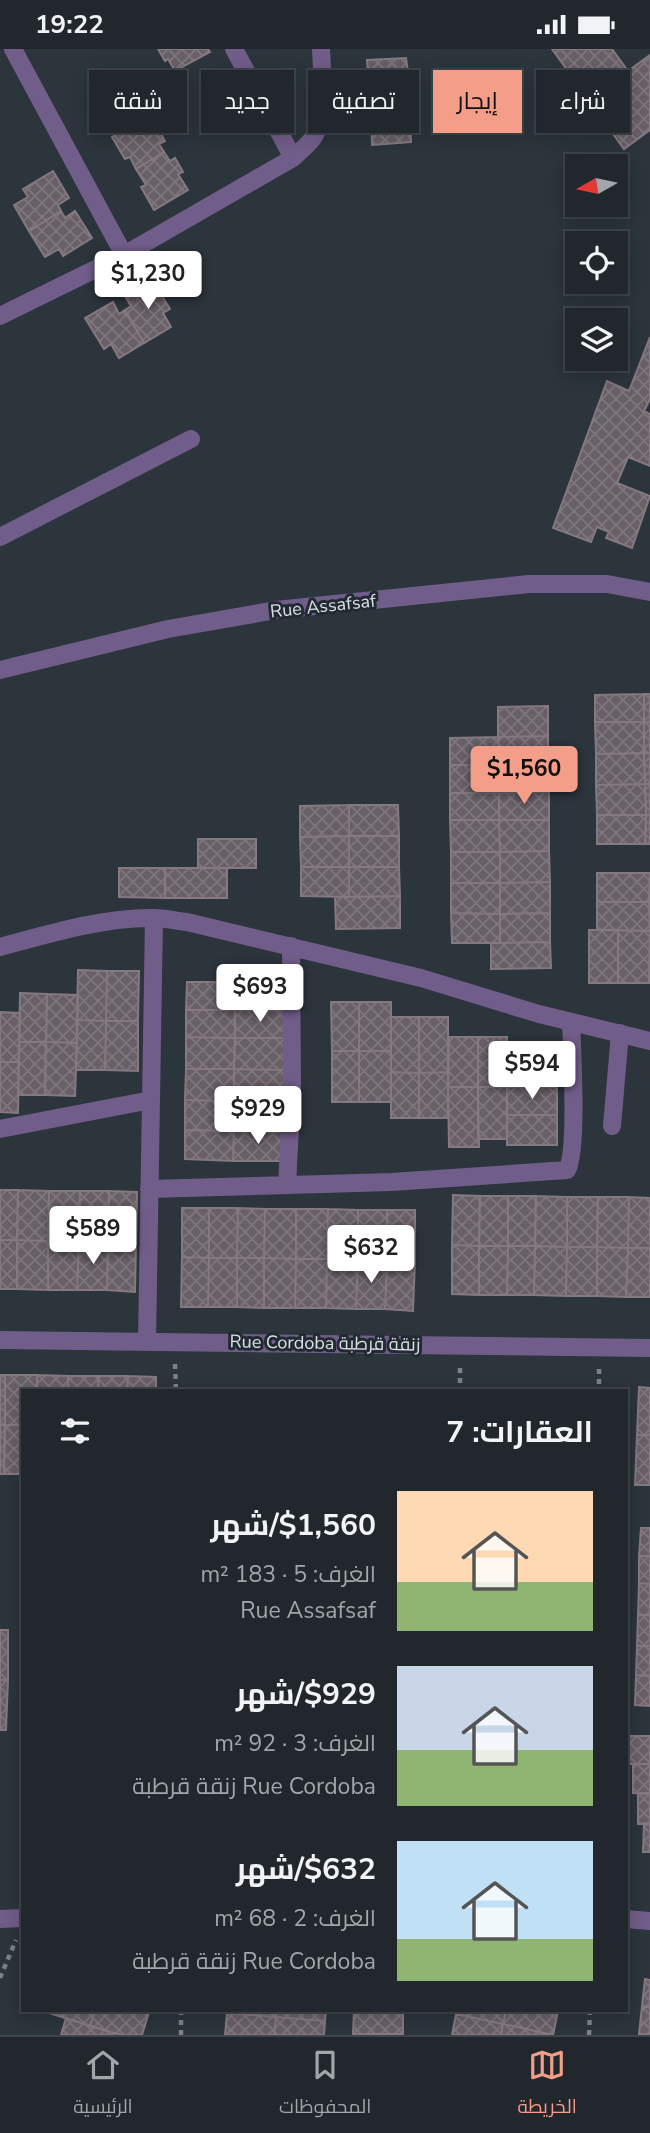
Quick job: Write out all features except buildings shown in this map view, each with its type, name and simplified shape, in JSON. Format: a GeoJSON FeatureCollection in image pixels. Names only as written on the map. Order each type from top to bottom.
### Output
{"type":"FeatureCollection","features":[{"type":"Feature","properties":{"kind":"street"},"geometry":{"type":"LineString","coordinates":[[13,49],[124,255]]}},
{"type":"Feature","properties":{"kind":"street"},"geometry":{"type":"LineString","coordinates":[[233,49],[293,158]]}},
{"type":"Feature","properties":{"kind":"street"},"geometry":{"type":"LineString","coordinates":[[0,316],[124,255],[293,158],[313,138],[318,125],[323,87],[321,49]]}},
{"type":"Feature","properties":{"kind":"street"},"geometry":{"type":"LineString","coordinates":[[0,537],[191,439]]}},
{"type":"Feature","properties":{"kind":"street","name":"Rue Assafsaf"},"geometry":{"type":"LineString","coordinates":[[0,670],[168,629],[276,610],[529,584],[607,584],[650,592]]}},
{"type":"Feature","properties":{"kind":"street"},"geometry":{"type":"LineString","coordinates":[[147,1342],[153,918]]}},
{"type":"Feature","properties":{"kind":"street"},"geometry":{"type":"LineString","coordinates":[[0,947],[55,932],[108,923],[153,918],[187,922],[421,978],[539,1014],[650,1041]]}},
{"type":"Feature","properties":{"kind":"street"},"geometry":{"type":"LineString","coordinates":[[287,1185],[292,1091],[291,946]]}},
{"type":"Feature","properties":{"kind":"street"},"geometry":{"type":"LineString","coordinates":[[149,1189],[392,1182],[567,1170],[571,1159],[573,1111],[571,1021]]}},
{"type":"Feature","properties":{"kind":"street"},"geometry":{"type":"LineString","coordinates":[[611,1126],[620,1033]]}},
{"type":"Feature","properties":{"kind":"street"},"geometry":{"type":"LineString","coordinates":[[0,1129],[151,1100]]}},
{"type":"Feature","properties":{"kind":"street","name":"Rue Cordoba زنقة قرطبة"},"geometry":{"type":"LineString","coordinates":[[0,1340],[650,1348]]}},
{"type":"Feature","properties":{"kind":"street"},"geometry":{"type":"LineString","coordinates":[[0,1919],[20,1926]]}},
{"type":"Feature","properties":{"kind":"street"},"geometry":{"type":"LineString","coordinates":[[628,1919],[650,1921]]}},
{"type":"Feature","properties":{"kind":"path"},"geometry":{"type":"LineString","coordinates":[[0,1978],[20,1926]]}},
{"type":"Feature","properties":{"kind":"path"},"geometry":{"type":"LineString","coordinates":[[181,2012],[181,2035]]}},
{"type":"Feature","properties":{"kind":"path"},"geometry":{"type":"LineString","coordinates":[[589,2035],[590,2012]]}}]}
